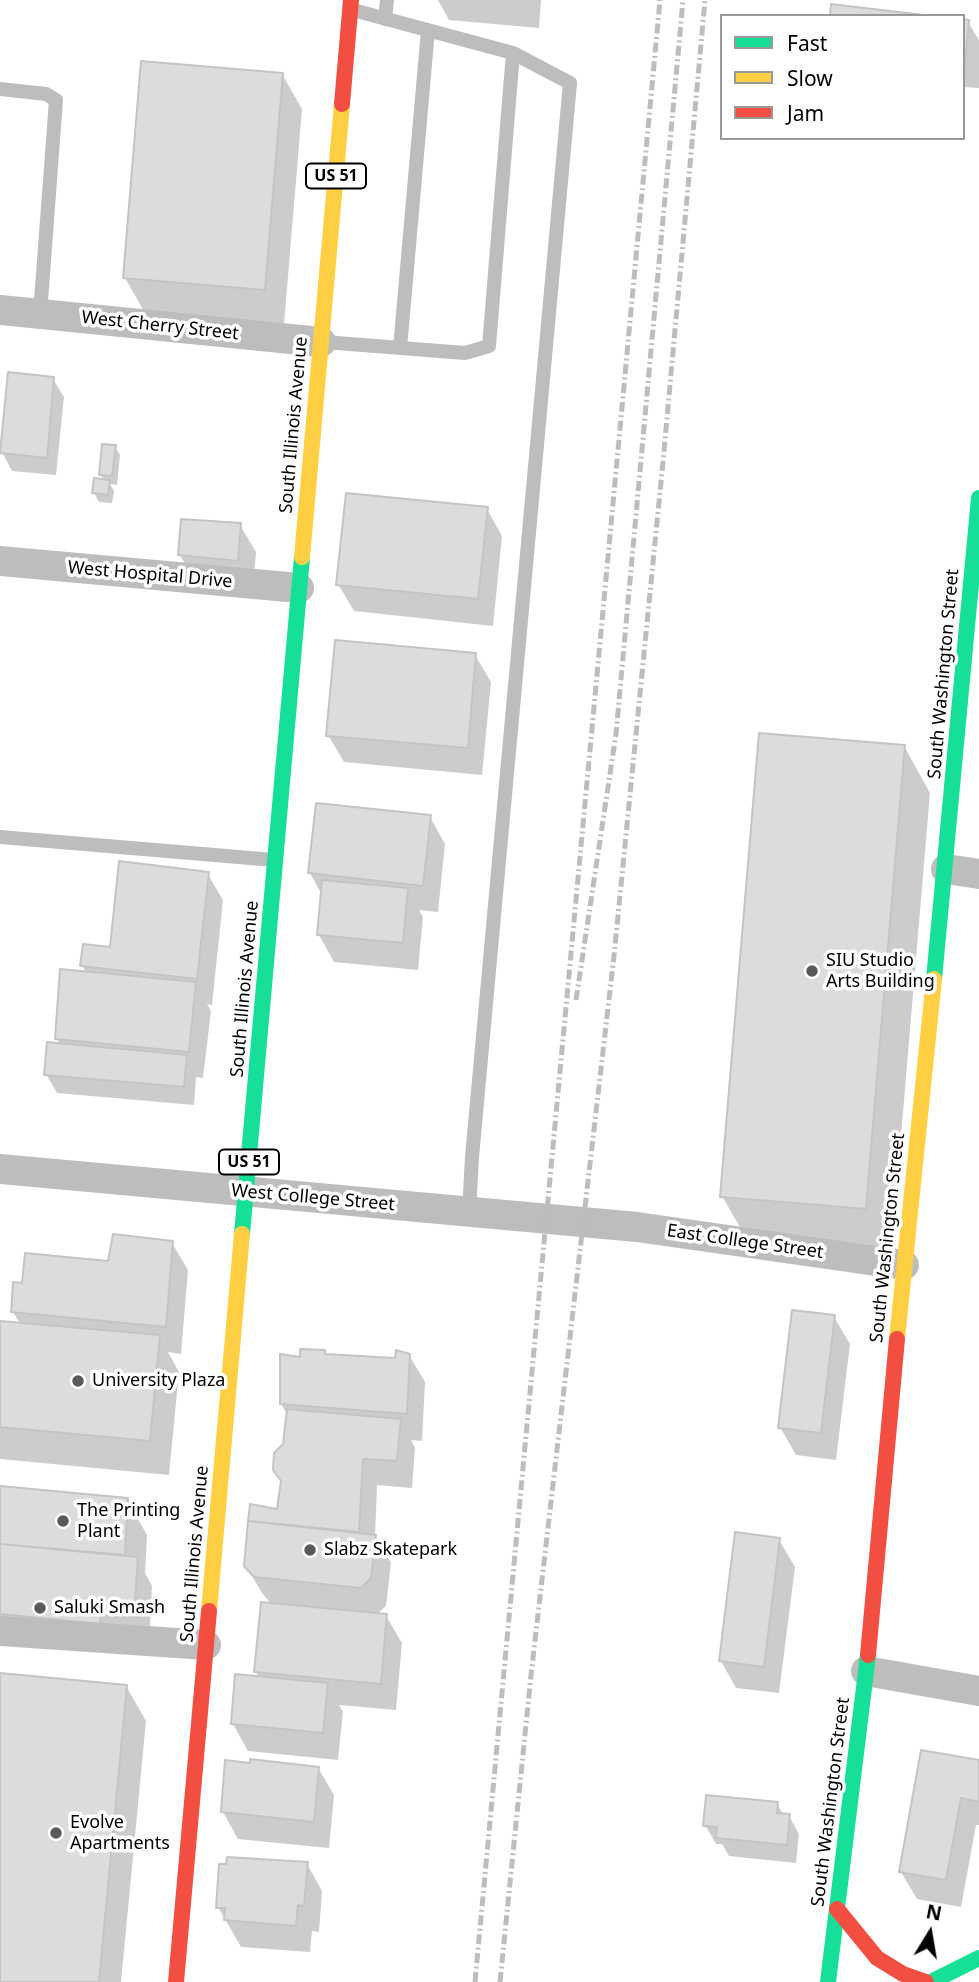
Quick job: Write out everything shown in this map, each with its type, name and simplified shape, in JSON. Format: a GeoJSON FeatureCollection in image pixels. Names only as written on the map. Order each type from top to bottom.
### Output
{"type":"FeatureCollection","features":[{"type":"Feature","properties":{"kind":"main road","name":"South Illinois Avenue"},"geometry":{"type":"LineString","coordinates":[[176,1982],[351,5]]}},
{"type":"Feature","properties":{"kind":"main road","name":"South Washington Street"},"geometry":{"type":"LineString","coordinates":[[828,1982],[866,1671],[904,1265],[946,869],[979,498]]}},
{"type":"Feature","properties":{"kind":"main road"},"geometry":{"type":"LineString","coordinates":[[837,1909],[877,1958],[904,1974],[928,1982],[979,1958]]}},
{"type":"Feature","properties":{"kind":"street","name":"West Cherry Street"},"geometry":{"type":"LineString","coordinates":[[0,310],[321,342]]}},
{"type":"Feature","properties":{"kind":"street","name":"West Hospital Drive"},"geometry":{"type":"LineString","coordinates":[[0,561],[299,588]]}},
{"type":"Feature","properties":{"kind":"street"},"geometry":{"type":"LineString","coordinates":[[946,869],[979,874]]}},
{"type":"Feature","properties":{"kind":"street","name":"West College Street"},"geometry":{"type":"LineString","coordinates":[[0,1169],[585,1223]]}},
{"type":"Feature","properties":{"kind":"street","name":"East College Street"},"geometry":{"type":"LineString","coordinates":[[585,1223],[637,1227],[904,1265]]}},
{"type":"Feature","properties":{"kind":"street"},"geometry":{"type":"LineString","coordinates":[[0,1631],[206,1645]]}},
{"type":"Feature","properties":{"kind":"street"},"geometry":{"type":"LineString","coordinates":[[866,1671],[979,1691]]}},
{"type":"Feature","properties":{"kind":"lane"},"geometry":{"type":"LineString","coordinates":[[385,19],[387,0]]}},
{"type":"Feature","properties":{"kind":"lane"},"geometry":{"type":"LineString","coordinates":[[351,5],[385,19],[513,53],[570,83],[473,1143],[469,1212]]}},
{"type":"Feature","properties":{"kind":"lane"},"geometry":{"type":"LineString","coordinates":[[400,348],[428,30]]}},
{"type":"Feature","properties":{"kind":"lane"},"geometry":{"type":"LineString","coordinates":[[321,342],[465,353],[489,346],[513,53]]}},
{"type":"Feature","properties":{"kind":"lane"},"geometry":{"type":"LineString","coordinates":[[0,89],[46,94],[55,100],[40,314]]}},
{"type":"Feature","properties":{"kind":"lane"},"geometry":{"type":"LineString","coordinates":[[0,837],[276,860]]}},
{"type":"Feature","properties":{"kind":"building"},"geometry":{"type":"Polygon","coordinates":[[[831,4],[915,14],[830,14],[831,4]]]}},
{"type":"Feature","properties":{"kind":"building"},"geometry":{"type":"Polygon","coordinates":[[[965,19],[969,20],[965,62],[965,19]]]}},
{"type":"Feature","properties":{"kind":"building"},"geometry":{"type":"Polygon","coordinates":[[[141,61],[283,73],[265,290],[123,278],[141,61]]]}},
{"type":"Feature","properties":{"kind":"building"},"geometry":{"type":"Polygon","coordinates":[[[8,372],[54,377],[47,458],[0,453],[8,372]]]}},
{"type":"Feature","properties":{"kind":"building"},"geometry":{"type":"Polygon","coordinates":[[[102,444],[116,445],[112,476],[99,475],[102,444]]]}},
{"type":"Feature","properties":{"kind":"building"},"geometry":{"type":"Polygon","coordinates":[[[94,478],[110,480],[108,495],[92,493],[94,478]]]}},
{"type":"Feature","properties":{"kind":"building"},"geometry":{"type":"Polygon","coordinates":[[[346,493],[488,507],[478,599],[336,585],[346,493]]]}},
{"type":"Feature","properties":{"kind":"building"},"geometry":{"type":"Polygon","coordinates":[[[181,519],[241,523],[238,561],[178,555],[181,519]]]}},
{"type":"Feature","properties":{"kind":"building"},"geometry":{"type":"Polygon","coordinates":[[[335,640],[476,653],[468,748],[326,736],[335,640]]]}},
{"type":"Feature","properties":{"kind":"building","name":"SIU Studio Arts Building"},"geometry":{"type":"Polygon","coordinates":[[[759,733],[905,745],[866,1209],[720,1197],[759,733]]]}},
{"type":"Feature","properties":{"kind":"building"},"geometry":{"type":"Polygon","coordinates":[[[316,803],[431,815],[423,886],[308,873],[316,803]]]}},
{"type":"Feature","properties":{"kind":"building"},"geometry":{"type":"Polygon","coordinates":[[[119,861],[209,872],[197,979],[80,966],[83,944],[110,947],[119,861]]]}},
{"type":"Feature","properties":{"kind":"building"},"geometry":{"type":"Polygon","coordinates":[[[322,880],[408,888],[403,943],[317,935],[322,880]]]}},
{"type":"Feature","properties":{"kind":"building"},"geometry":{"type":"Polygon","coordinates":[[[60,969],[196,982],[189,1052],[55,1039],[60,969]]]}},
{"type":"Feature","properties":{"kind":"building"},"geometry":{"type":"Polygon","coordinates":[[[47,1042],[187,1055],[184,1087],[44,1075],[47,1042]]]}},
{"type":"Feature","properties":{"kind":"building"},"geometry":{"type":"Polygon","coordinates":[[[113,1234],[173,1241],[166,1327],[11,1312],[13,1282],[22,1283],[25,1253],[108,1261],[113,1234]]]}},
{"type":"Feature","properties":{"kind":"building"},"geometry":{"type":"Polygon","coordinates":[[[792,1310],[835,1315],[821,1433],[778,1428],[792,1310]]]}},
{"type":"Feature","properties":{"kind":"building","name":"University Plaza"},"geometry":{"type":"Polygon","coordinates":[[[0,1321],[160,1335],[150,1441],[0,1427],[0,1321]]]}},
{"type":"Feature","properties":{"kind":"building"},"geometry":{"type":"Polygon","coordinates":[[[300,1349],[325,1350],[325,1354],[395,1358],[396,1350],[410,1354],[407,1414],[280,1404],[280,1354],[300,1357],[300,1349]]]}},
{"type":"Feature","properties":{"kind":"building"},"geometry":{"type":"Polygon","coordinates":[[[287,1409],[401,1419],[397,1461],[363,1459],[359,1532],[248,1521],[250,1504],[277,1509],[281,1481],[273,1470],[274,1453],[283,1444],[287,1409]]]}},
{"type":"Feature","properties":{"kind":"building","name":"The Printing Plant"},"geometry":{"type":"Polygon","coordinates":[[[0,1486],[128,1498],[125,1555],[0,1544],[0,1486]]]}},
{"type":"Feature","properties":{"kind":"building","name":"Slabz Skatepark"},"geometry":{"type":"Polygon","coordinates":[[[248,1521],[376,1535],[371,1578],[361,1588],[254,1577],[244,1566],[248,1521]]]}},
{"type":"Feature","properties":{"kind":"building"},"geometry":{"type":"Polygon","coordinates":[[[735,1532],[780,1538],[764,1667],[719,1661],[735,1532]]]}},
{"type":"Feature","properties":{"kind":"building"},"geometry":{"type":"Polygon","coordinates":[[[0,1544],[138,1557],[134,1617],[101,1614],[100,1624],[0,1614],[0,1544]]]}},
{"type":"Feature","properties":{"kind":"building"},"geometry":{"type":"Polygon","coordinates":[[[261,1602],[387,1614],[381,1684],[254,1672],[261,1602]]]}},
{"type":"Feature","properties":{"kind":"building","name":"Evolve Apartments"},"geometry":{"type":"Polygon","coordinates":[[[0,1673],[127,1685],[99,1982],[0,1982],[0,1673]]]}},
{"type":"Feature","properties":{"kind":"building"},"geometry":{"type":"Polygon","coordinates":[[[235,1674],[328,1683],[323,1733],[231,1724],[235,1674]]]}},
{"type":"Feature","properties":{"kind":"building"},"geometry":{"type":"Polygon","coordinates":[[[921,1750],[979,1760],[979,1802],[961,1798],[946,1880],[899,1872],[921,1750]]]}},
{"type":"Feature","properties":{"kind":"building"},"geometry":{"type":"Polygon","coordinates":[[[250,1759],[319,1767],[314,1822],[221,1812],[225,1760],[250,1763],[250,1759]]]}},
{"type":"Feature","properties":{"kind":"building"},"geometry":{"type":"Polygon","coordinates":[[[706,1795],[778,1802],[777,1813],[790,1814],[787,1845],[716,1838],[717,1827],[703,1826],[706,1795]]]}},
{"type":"Feature","properties":{"kind":"building"},"geometry":{"type":"Polygon","coordinates":[[[227,1857],[308,1862],[304,1906],[298,1905],[296,1926],[224,1920],[225,1908],[216,1908],[219,1864],[226,1864],[227,1857]]]}},
{"type":"Feature","properties":{"kind":"railway"},"geometry":{"type":"LineString","coordinates":[[475,1982],[660,0]]}},
{"type":"Feature","properties":{"kind":"railway"},"geometry":{"type":"LineString","coordinates":[[576,1000],[616,734],[683,0]]}},
{"type":"Feature","properties":{"kind":"railway"},"geometry":{"type":"LineString","coordinates":[[500,1982],[531,1675],[614,956],[705,0]]}},
{"type":"Feature","properties":{"kind":"traffic: fast"},"geometry":{"type":"LineString","coordinates":[[934,979],[979,498]]}},
{"type":"Feature","properties":{"kind":"traffic: fast"},"geometry":{"type":"LineString","coordinates":[[242,1234],[302,557]]}},
{"type":"Feature","properties":{"kind":"traffic: fast"},"geometry":{"type":"LineString","coordinates":[[828,1982],[868,1655]]}},
{"type":"Feature","properties":{"kind":"traffic: fast"},"geometry":{"type":"LineString","coordinates":[[931,1982],[979,1958]]}},
{"type":"Feature","properties":{"kind":"traffic: slow"},"geometry":{"type":"LineString","coordinates":[[302,557],[342,104]]}},
{"type":"Feature","properties":{"kind":"traffic: slow"},"geometry":{"type":"LineString","coordinates":[[897,1339],[934,979]]}},
{"type":"Feature","properties":{"kind":"traffic: slow"},"geometry":{"type":"LineString","coordinates":[[209,1611],[242,1234]]}},
{"type":"Feature","properties":{"kind":"traffic: jam"},"geometry":{"type":"LineString","coordinates":[[342,104],[351,0]]}},
{"type":"Feature","properties":{"kind":"traffic: jam"},"geometry":{"type":"LineString","coordinates":[[868,1655],[897,1339]]}},
{"type":"Feature","properties":{"kind":"traffic: jam"},"geometry":{"type":"LineString","coordinates":[[176,1982],[209,1611]]}},
{"type":"Feature","properties":{"kind":"traffic: jam"},"geometry":{"type":"LineString","coordinates":[[837,1909],[877,1958],[903,1974],[926,1982]]}},
{"type":"Feature","properties":{"kind":"place","name":"SIU Studio Arts Building"},"geometry":{"type":"Point","coordinates":[812,971]}},
{"type":"Feature","properties":{"kind":"place","name":"University Plaza"},"geometry":{"type":"Point","coordinates":[78,1381]}},
{"type":"Feature","properties":{"kind":"place","name":"The Printing Plant"},"geometry":{"type":"Point","coordinates":[63,1521]}},
{"type":"Feature","properties":{"kind":"place","name":"Slabz Skatepark"},"geometry":{"type":"Point","coordinates":[310,1550]}},
{"type":"Feature","properties":{"kind":"place","name":"Saluki Smash"},"geometry":{"type":"Point","coordinates":[40,1608]}},
{"type":"Feature","properties":{"kind":"place","name":"Evolve Apartments"},"geometry":{"type":"Point","coordinates":[56,1833]}}]}
